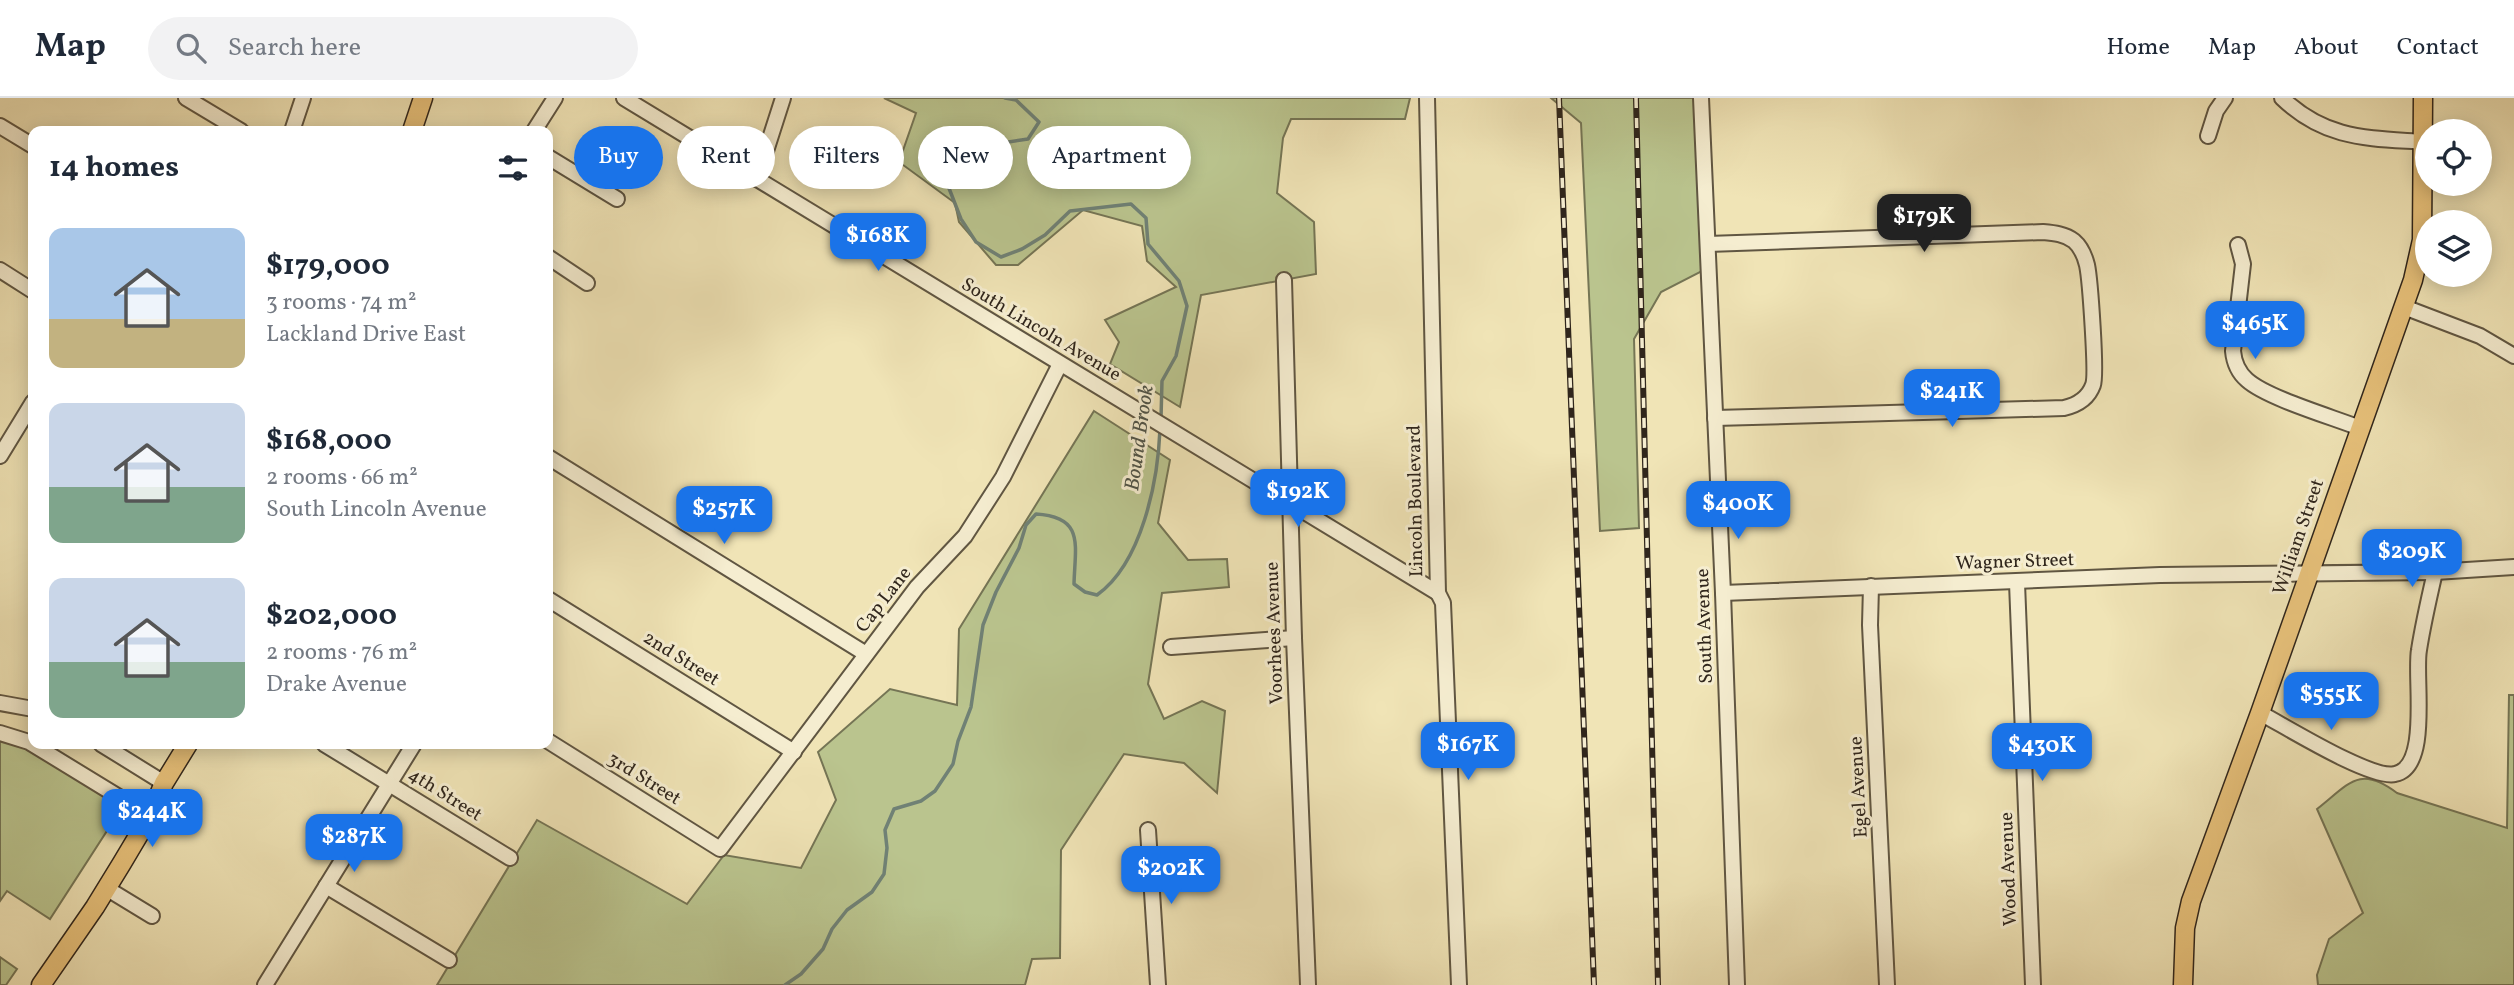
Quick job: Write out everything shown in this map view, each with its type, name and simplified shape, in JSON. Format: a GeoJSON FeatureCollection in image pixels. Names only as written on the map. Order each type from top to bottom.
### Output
{"type":"FeatureCollection","features":[{"type":"Feature","properties":{"kind":"main road","name":"William Street"},"geometry":{"type":"LineString","coordinates":[[2423,98],[2423,119]]}},
{"type":"Feature","properties":{"kind":"main road"},"geometry":{"type":"LineString","coordinates":[[413,126],[420,99]]}},
{"type":"Feature","properties":{"kind":"main road","name":"William Street"},"geometry":{"type":"LineString","coordinates":[[2183,985],[2185,928],[2191,901],[2413,280],[2422,240],[2423,196]]}},
{"type":"Feature","properties":{"kind":"main road"},"geometry":{"type":"LineString","coordinates":[[41,985],[150,816],[164,783],[185,749]]}},
{"type":"Feature","properties":{"kind":"street"},"geometry":{"type":"LineString","coordinates":[[186,98],[233,126]]}},
{"type":"Feature","properties":{"kind":"street"},"geometry":{"type":"LineString","coordinates":[[294,126],[303,98]]}},
{"type":"Feature","properties":{"kind":"street"},"geometry":{"type":"LineString","coordinates":[[537,126],[555,98]]}},
{"type":"Feature","properties":{"kind":"street"},"geometry":{"type":"LineString","coordinates":[[774,126],[783,98]]}},
{"type":"Feature","properties":{"kind":"street","name":"Lincoln Boulevard"},"geometry":{"type":"LineString","coordinates":[[1427,98],[1438,593],[1443,603],[1459,985]]}},
{"type":"Feature","properties":{"kind":"street","name":"South Avenue"},"geometry":{"type":"LineString","coordinates":[[1701,98],[1737,985]]}},
{"type":"Feature","properties":{"kind":"street"},"geometry":{"type":"LineString","coordinates":[[2208,136],[2216,111],[2225,98]]}},
{"type":"Feature","properties":{"kind":"street"},"geometry":{"type":"LineString","coordinates":[[2283,98],[2316,124],[2341,134],[2415,141]]}},
{"type":"Feature","properties":{"kind":"street","name":"South Lincoln Avenue"},"geometry":{"type":"LineString","coordinates":[[633,100],[677,128]]}},
{"type":"Feature","properties":{"kind":"street"},"geometry":{"type":"LineString","coordinates":[[0,126],[28,143]]}},
{"type":"Feature","properties":{"kind":"street"},"geometry":{"type":"LineString","coordinates":[[553,160],[617,199]]}},
{"type":"Feature","properties":{"kind":"street","name":"South Lincoln Avenue"},"geometry":{"type":"LineString","coordinates":[[773,189],[1438,593]]}},
{"type":"Feature","properties":{"kind":"street"},"geometry":{"type":"LineString","coordinates":[[1708,244],[2043,232],[2061,234],[2074,242],[2083,253],[2088,267],[2092,327],[2094,384],[2078,404],[2064,408],[1715,418]]}},
{"type":"Feature","properties":{"kind":"street"},"geometry":{"type":"LineString","coordinates":[[2238,245],[2243,264],[2233,351],[2234,360],[2243,375],[2258,388],[2360,428]]}},
{"type":"Feature","properties":{"kind":"street"},"geometry":{"type":"LineString","coordinates":[[553,260],[587,283]]}},
{"type":"Feature","properties":{"kind":"street"},"geometry":{"type":"LineString","coordinates":[[0,270],[28,288]]}},
{"type":"Feature","properties":{"kind":"street","name":"Voorhees Avenue"},"geometry":{"type":"LineString","coordinates":[[1284,280],[1294,638],[1308,985]]}},
{"type":"Feature","properties":{"kind":"street"},"geometry":{"type":"LineString","coordinates":[[2404,307],[2480,336],[2514,356]]}},
{"type":"Feature","properties":{"kind":"street","name":"Cap Lane"},"geometry":{"type":"LineString","coordinates":[[720,849],[917,587],[965,536],[1003,477],[1060,364]]}},
{"type":"Feature","properties":{"kind":"street"},"geometry":{"type":"LineString","coordinates":[[0,456],[28,410]]}},
{"type":"Feature","properties":{"kind":"street"},"geometry":{"type":"LineString","coordinates":[[553,460],[866,654]]}},
{"type":"Feature","properties":{"kind":"street","name":"Wagner Street"},"geometry":{"type":"LineString","coordinates":[[1723,593],[2017,583],[2160,575],[2435,572],[2514,567]]}},
{"type":"Feature","properties":{"kind":"street"},"geometry":{"type":"LineString","coordinates":[[2260,713],[2353,763],[2377,772],[2396,775],[2401,771],[2412,757],[2419,735],[2418,651],[2435,572]]}},
{"type":"Feature","properties":{"kind":"street","name":"Wood Avenue"},"geometry":{"type":"LineString","coordinates":[[2017,583],[2033,985]]}},
{"type":"Feature","properties":{"kind":"street","name":"Egel Avenue"},"geometry":{"type":"LineString","coordinates":[[1871,586],[1870,625],[1887,985]]}},
{"type":"Feature","properties":{"kind":"street","name":"2nd Street"},"geometry":{"type":"LineString","coordinates":[[553,602],[794,752]]}},
{"type":"Feature","properties":{"kind":"street"},"geometry":{"type":"LineString","coordinates":[[1171,647],[1294,638]]}},
{"type":"Feature","properties":{"kind":"street"},"geometry":{"type":"LineString","coordinates":[[0,703],[28,708]]}},
{"type":"Feature","properties":{"kind":"street"},"geometry":{"type":"LineString","coordinates":[[0,733],[28,742]]}},
{"type":"Feature","properties":{"kind":"street","name":"3rd Street"},"geometry":{"type":"LineString","coordinates":[[553,744],[720,849]]}},
{"type":"Feature","properties":{"kind":"street"},"geometry":{"type":"LineString","coordinates":[[40,749],[150,816]]}},
{"type":"Feature","properties":{"kind":"street"},"geometry":{"type":"LineString","coordinates":[[109,749],[164,783]]}},
{"type":"Feature","properties":{"kind":"street","name":"4th Street"},"geometry":{"type":"LineString","coordinates":[[332,749],[510,858]]}},
{"type":"Feature","properties":{"kind":"street"},"geometry":{"type":"LineString","coordinates":[[265,985],[411,749]]}},
{"type":"Feature","properties":{"kind":"street"},"geometry":{"type":"LineString","coordinates":[[1148,830],[1158,985]]}},
{"type":"Feature","properties":{"kind":"street"},"geometry":{"type":"LineString","coordinates":[[326,887],[449,960]]}},
{"type":"Feature","properties":{"kind":"street"},"geometry":{"type":"LineString","coordinates":[[106,888],[152,916]]}},
{"type":"Feature","properties":{"kind":"green space"},"geometry":{"type":"Polygon","coordinates":[[[884,98],[1410,98],[1405,119],[1291,119],[1283,138],[1277,193],[1314,222],[1316,274],[1201,295],[1180,407],[1110,364],[1119,342],[1105,320],[1176,287],[1147,261],[1142,226],[1083,210],[1018,265],[996,265],[959,222],[955,203],[936,189],[1013,189],[1013,126],[918,126],[918,176],[904,166],[904,148],[916,113],[884,98]]]}},
{"type":"Feature","properties":{"kind":"green space"},"geometry":{"type":"Polygon","coordinates":[[[1551,98],[1704,98],[1710,267],[1661,292],[1634,339],[1639,528],[1600,531],[1581,123],[1551,98]]]}},
{"type":"Feature","properties":{"kind":"green space"},"geometry":{"type":"Polygon","coordinates":[[[1094,411],[1170,460],[1158,523],[1188,560],[1227,559],[1229,587],[1162,593],[1148,684],[1164,719],[1202,701],[1225,711],[1217,793],[1184,763],[1124,754],[1061,850],[1060,958],[1032,959],[1025,985],[437,985],[537,820],[687,904],[724,855],[801,868],[836,800],[818,752],[890,689],[957,705],[959,629],[1094,411]]]}},
{"type":"Feature","properties":{"kind":"green space"},"geometry":{"type":"Polygon","coordinates":[[[2509,695],[2514,695],[2514,985],[2318,985],[2317,975],[2329,939],[2363,913],[2317,809],[2346,785],[2363,779],[2373,780],[2397,793],[2507,828],[2509,695]]]}},
{"type":"Feature","properties":{"kind":"green space"},"geometry":{"type":"Polygon","coordinates":[[[0,741],[17,742],[123,806],[50,919],[7,891],[0,901],[0,741]]]}},
{"type":"Feature","properties":{"kind":"green space"},"geometry":{"type":"Polygon","coordinates":[[[0,957],[17,969],[6,985],[0,985],[0,957]]]}},
{"type":"Feature","properties":{"kind":"waterway","name":"Bound Brook"},"geometry":{"type":"LineString","coordinates":[[1005,98],[1016,100],[1039,122],[1028,139],[1002,143],[973,134],[961,137],[949,152],[945,178],[961,219],[976,242],[1001,257],[1022,249],[1045,235],[1070,211],[1131,204],[1146,218],[1148,244],[1179,281],[1187,306],[1176,356],[1162,381],[1161,418]]}},
{"type":"Feature","properties":{"kind":"waterway","name":"Bound Brook"},"geometry":{"type":"LineString","coordinates":[[785,985],[801,974],[823,949],[832,929],[847,910],[872,892],[884,874],[887,848],[885,830],[894,809],[921,801],[935,791],[953,764],[958,741],[971,707],[983,625],[996,592],[1019,548],[1026,525],[1036,514],[1052,516],[1070,527],[1075,546],[1074,584],[1085,592],[1097,595],[1113,581],[1126,563],[1145,520],[1156,472],[1160,429]]}},
{"type":"Feature","properties":{"kind":"railway"},"geometry":{"type":"LineString","coordinates":[[1559,98],[1594,985]]}},
{"type":"Feature","properties":{"kind":"railway"},"geometry":{"type":"LineString","coordinates":[[1636,98],[1658,985]]}}]}
